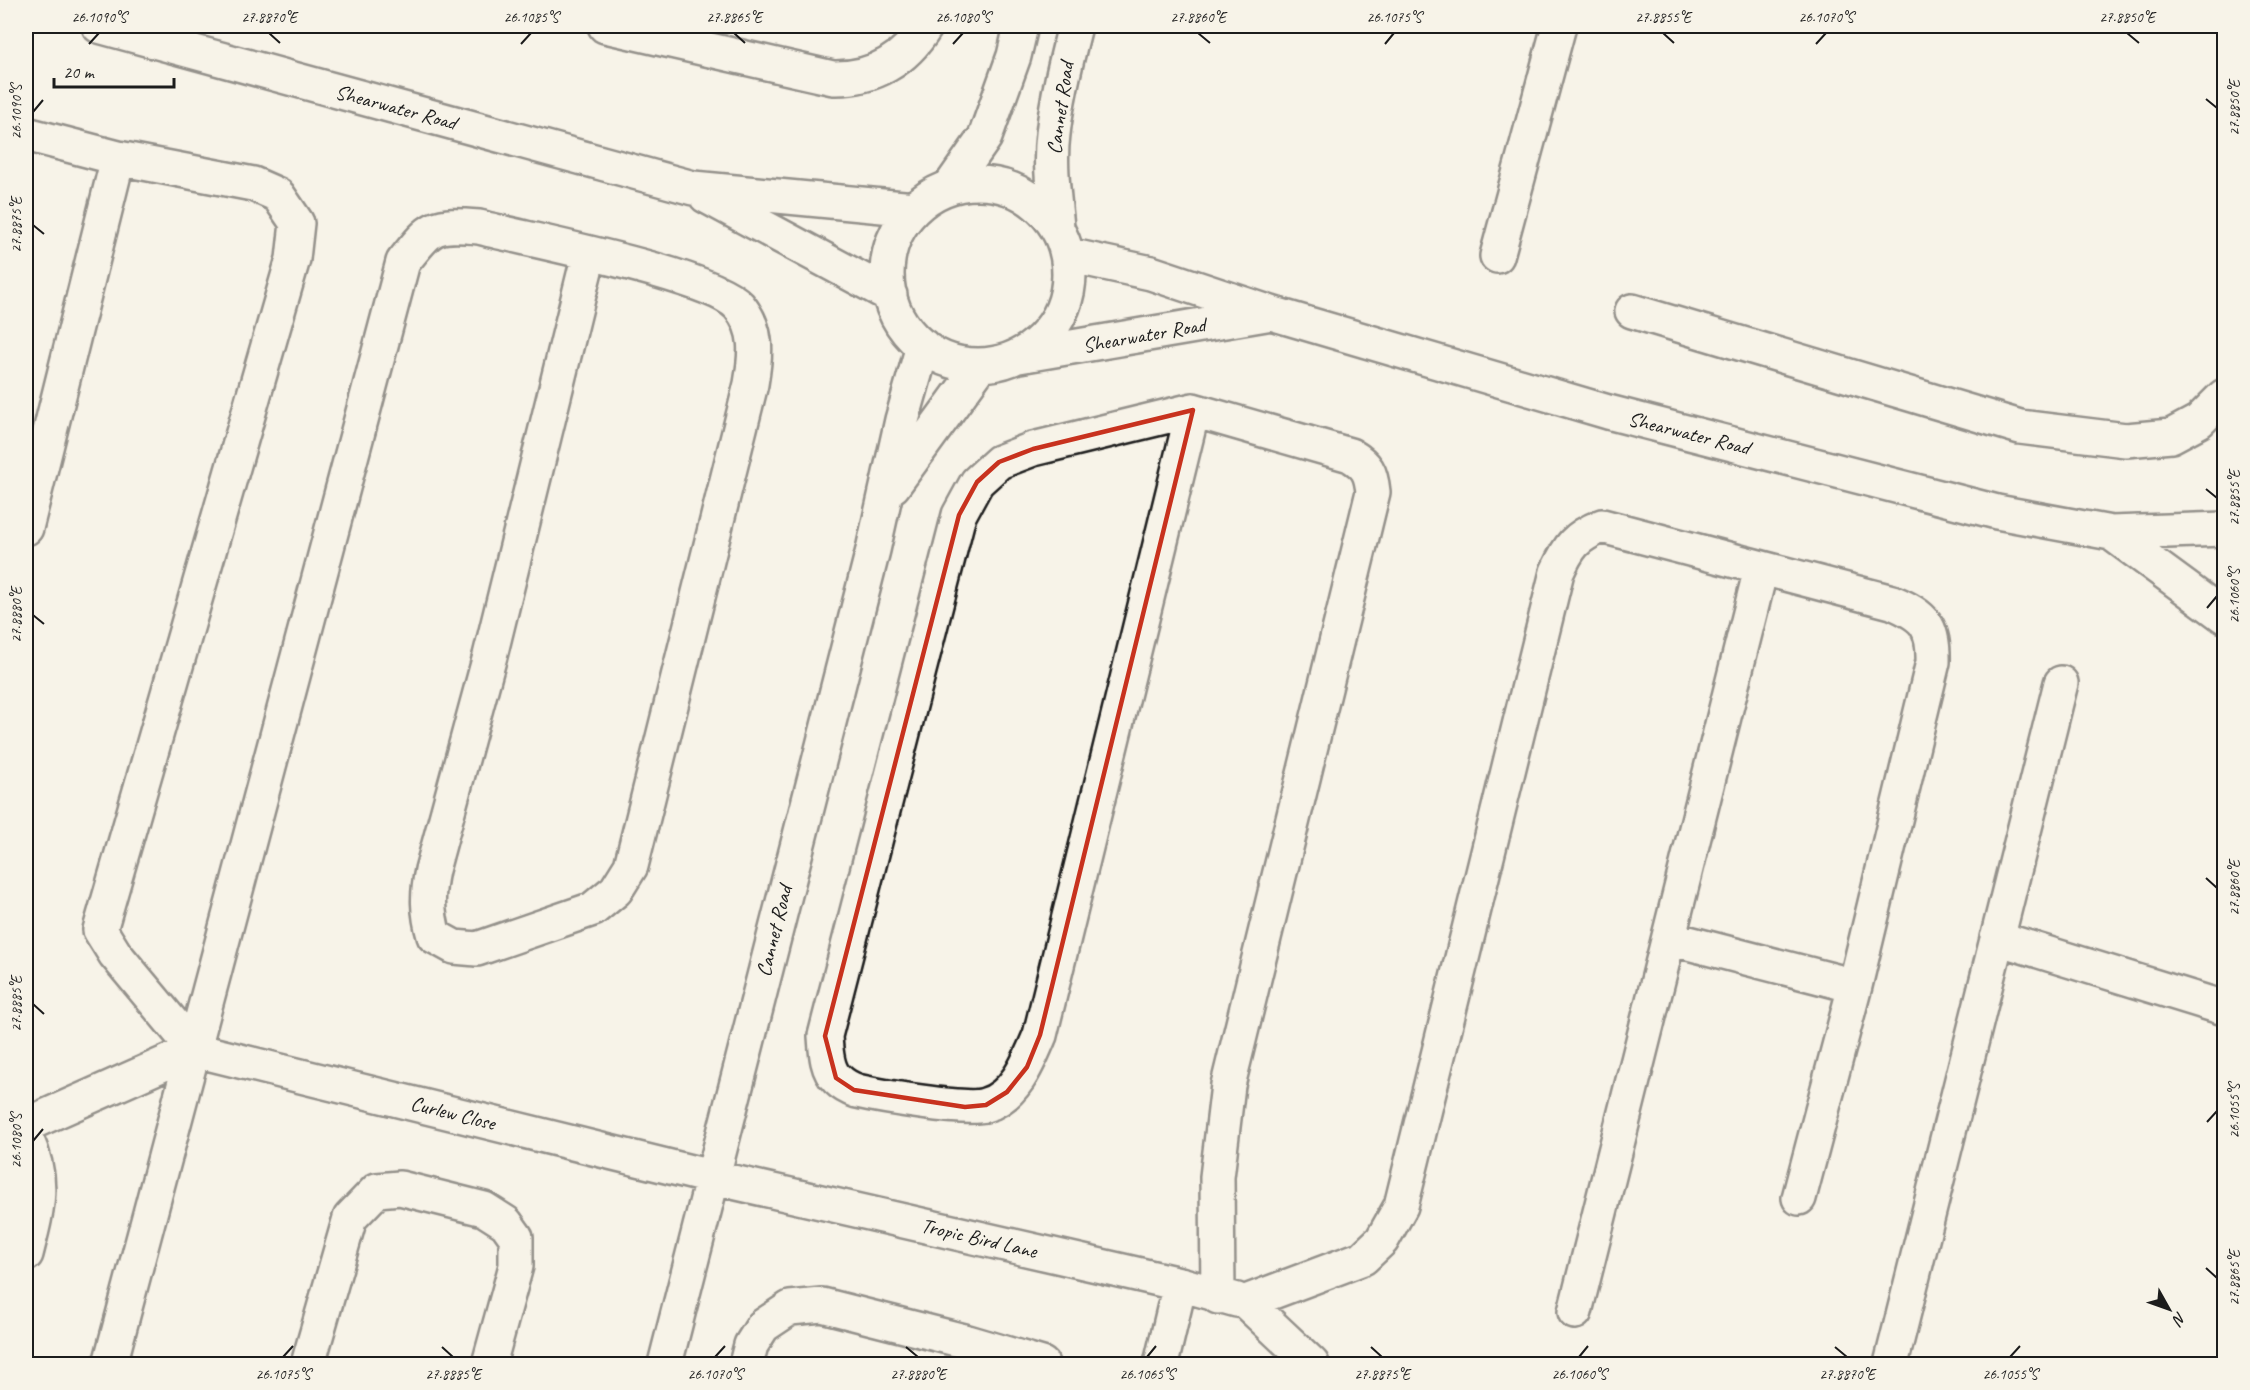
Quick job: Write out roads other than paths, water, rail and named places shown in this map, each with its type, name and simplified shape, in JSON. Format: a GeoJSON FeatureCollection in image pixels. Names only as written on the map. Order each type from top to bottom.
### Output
{"type":"FeatureCollection","features":[{"type":"Feature","properties":{"kind":"street","name":"Shearwater Road"},"geometry":{"type":"LineString","coordinates":[[99,26],[693,189],[914,209]]}},
{"type":"Feature","properties":{"kind":"street"},"geometry":{"type":"LineString","coordinates":[[605,26],[833,78],[852,78],[873,73],[890,65],[906,52],[926,26]]}},
{"type":"Feature","properties":{"kind":"street"},"geometry":{"type":"LineString","coordinates":[[950,187],[985,137],[1014,56],[1022,26]]}},
{"type":"Feature","properties":{"kind":"street","name":"Cannet Road"},"geometry":{"type":"LineString","coordinates":[[1063,241],[1052,173],[1052,136],[1060,88],[1075,26]]}},
{"type":"Feature","properties":{"kind":"street"},"geometry":{"type":"LineString","coordinates":[[1497,256],[1559,26]]}},
{"type":"Feature","properties":{"kind":"street"},"geometry":{"type":"LineString","coordinates":[[26,134],[118,158],[253,184],[278,195],[297,223],[292,259],[100,930],[115,954],[195,1050]]}},
{"type":"Feature","properties":{"kind":"street"},"geometry":{"type":"LineString","coordinates":[[26,528],[118,158]]}},
{"type":"Feature","properties":{"kind":"street"},"geometry":{"type":"LineString","coordinates":[[980,183],[1011,188],[1037,203],[1063,241],[1069,286],[1060,314],[1042,339],[1017,356],[981,365],[961,363],[941,357],[923,346],[908,332],[897,314],[890,295],[888,272],[891,249],[900,228],[914,209],[931,196],[950,187],[980,183]]}},
{"type":"Feature","properties":{"kind":"street","name":"Shearwater Road"},"geometry":{"type":"LineString","coordinates":[[693,189],[890,295]]}},
{"type":"Feature","properties":{"kind":"street"},"geometry":{"type":"LineString","coordinates":[[110,1365],[403,262],[426,234],[446,224],[479,227],[589,254],[683,278],[716,289],[738,305],[753,328],[756,355],[751,384],[631,866],[616,890],[593,909],[477,949],[454,947],[434,936],[428,917],[428,893],[490,656],[589,254]]}},
{"type":"Feature","properties":{"kind":"street","name":"Shearwater Road"},"geometry":{"type":"LineString","coordinates":[[1063,241],[1271,314],[1631,418],[1996,512],[2111,533],[2224,529]]}},
{"type":"Feature","properties":{"kind":"street"},"geometry":{"type":"LineString","coordinates":[[1632,311],[2020,427],[2126,440],[2171,436],[2199,421],[2224,396]]}},
{"type":"Feature","properties":{"kind":"street","name":"Shearwater Road"},"geometry":{"type":"LineString","coordinates":[[1017,356],[1271,314]]}},
{"type":"Feature","properties":{"kind":"street","name":"Cannet Road"},"geometry":{"type":"LineString","coordinates":[[665,1365],[923,346]]}},
{"type":"Feature","properties":{"kind":"street","name":"Cannet Road"},"geometry":{"type":"LineString","coordinates":[[885,497],[981,365]]}},
{"type":"Feature","properties":{"kind":"street"},"geometry":{"type":"LineString","coordinates":[[1193,410],[1040,1035],[1027,1067],[1007,1092],[986,1105],[964,1107],[854,1090],[836,1078],[826,1058],[825,1036],[959,515],[977,482],[999,462],[1033,448],[1193,410],[1350,455],[1364,463],[1371,474],[1373,492],[1228,1085],[1217,1177],[1232,1299],[1311,1365]]}},
{"type":"Feature","properties":{"kind":"street"},"geometry":{"type":"LineString","coordinates":[[1232,1299],[1363,1258],[1382,1240],[1401,1206],[1557,572],[1567,549],[1581,535],[1602,526],[1892,602],[1913,611],[1929,627],[1934,642],[1933,662],[1855,986],[1799,1198]]}},
{"type":"Feature","properties":{"kind":"street","name":"Shearwater Road"},"geometry":{"type":"LineString","coordinates":[[2111,533],[2224,616]]}},
{"type":"Feature","properties":{"kind":"street"},"geometry":{"type":"LineString","coordinates":[[1575,1312],[1761,569]]}},
{"type":"Feature","properties":{"kind":"street"},"geometry":{"type":"LineString","coordinates":[[1891,1365],[2061,683]]}},
{"type":"Feature","properties":{"kind":"street"},"geometry":{"type":"LineString","coordinates":[[1669,938],[1855,986]]}},
{"type":"Feature","properties":{"kind":"street"},"geometry":{"type":"LineString","coordinates":[[1997,938],[2224,1008]]}},
{"type":"Feature","properties":{"kind":"street"},"geometry":{"type":"LineString","coordinates":[[26,1125],[195,1050]]}},
{"type":"Feature","properties":{"kind":"street","name":"Curlew Close"},"geometry":{"type":"LineString","coordinates":[[195,1050],[711,1177]]}},
{"type":"Feature","properties":{"kind":"street"},"geometry":{"type":"LineString","coordinates":[[26,1138],[33,1153],[39,1185],[39,1203],[26,1254]]}},
{"type":"Feature","properties":{"kind":"street","name":"Tropic Bird Lane"},"geometry":{"type":"LineString","coordinates":[[711,1177],[1180,1284],[1232,1299]]}},
{"type":"Feature","properties":{"kind":"street"},"geometry":{"type":"LineString","coordinates":[[308,1365],[350,1218],[377,1190],[400,1188],[484,1209],[506,1223],[516,1237],[516,1266],[489,1365]]}},
{"type":"Feature","properties":{"kind":"street"},"geometry":{"type":"LineString","coordinates":[[1161,1365],[1180,1284]]}},
{"type":"Feature","properties":{"kind":"street"},"geometry":{"type":"LineString","coordinates":[[746,1365],[751,1345],[763,1326],[790,1308],[822,1305],[960,1353],[1041,1365]]}}]}
